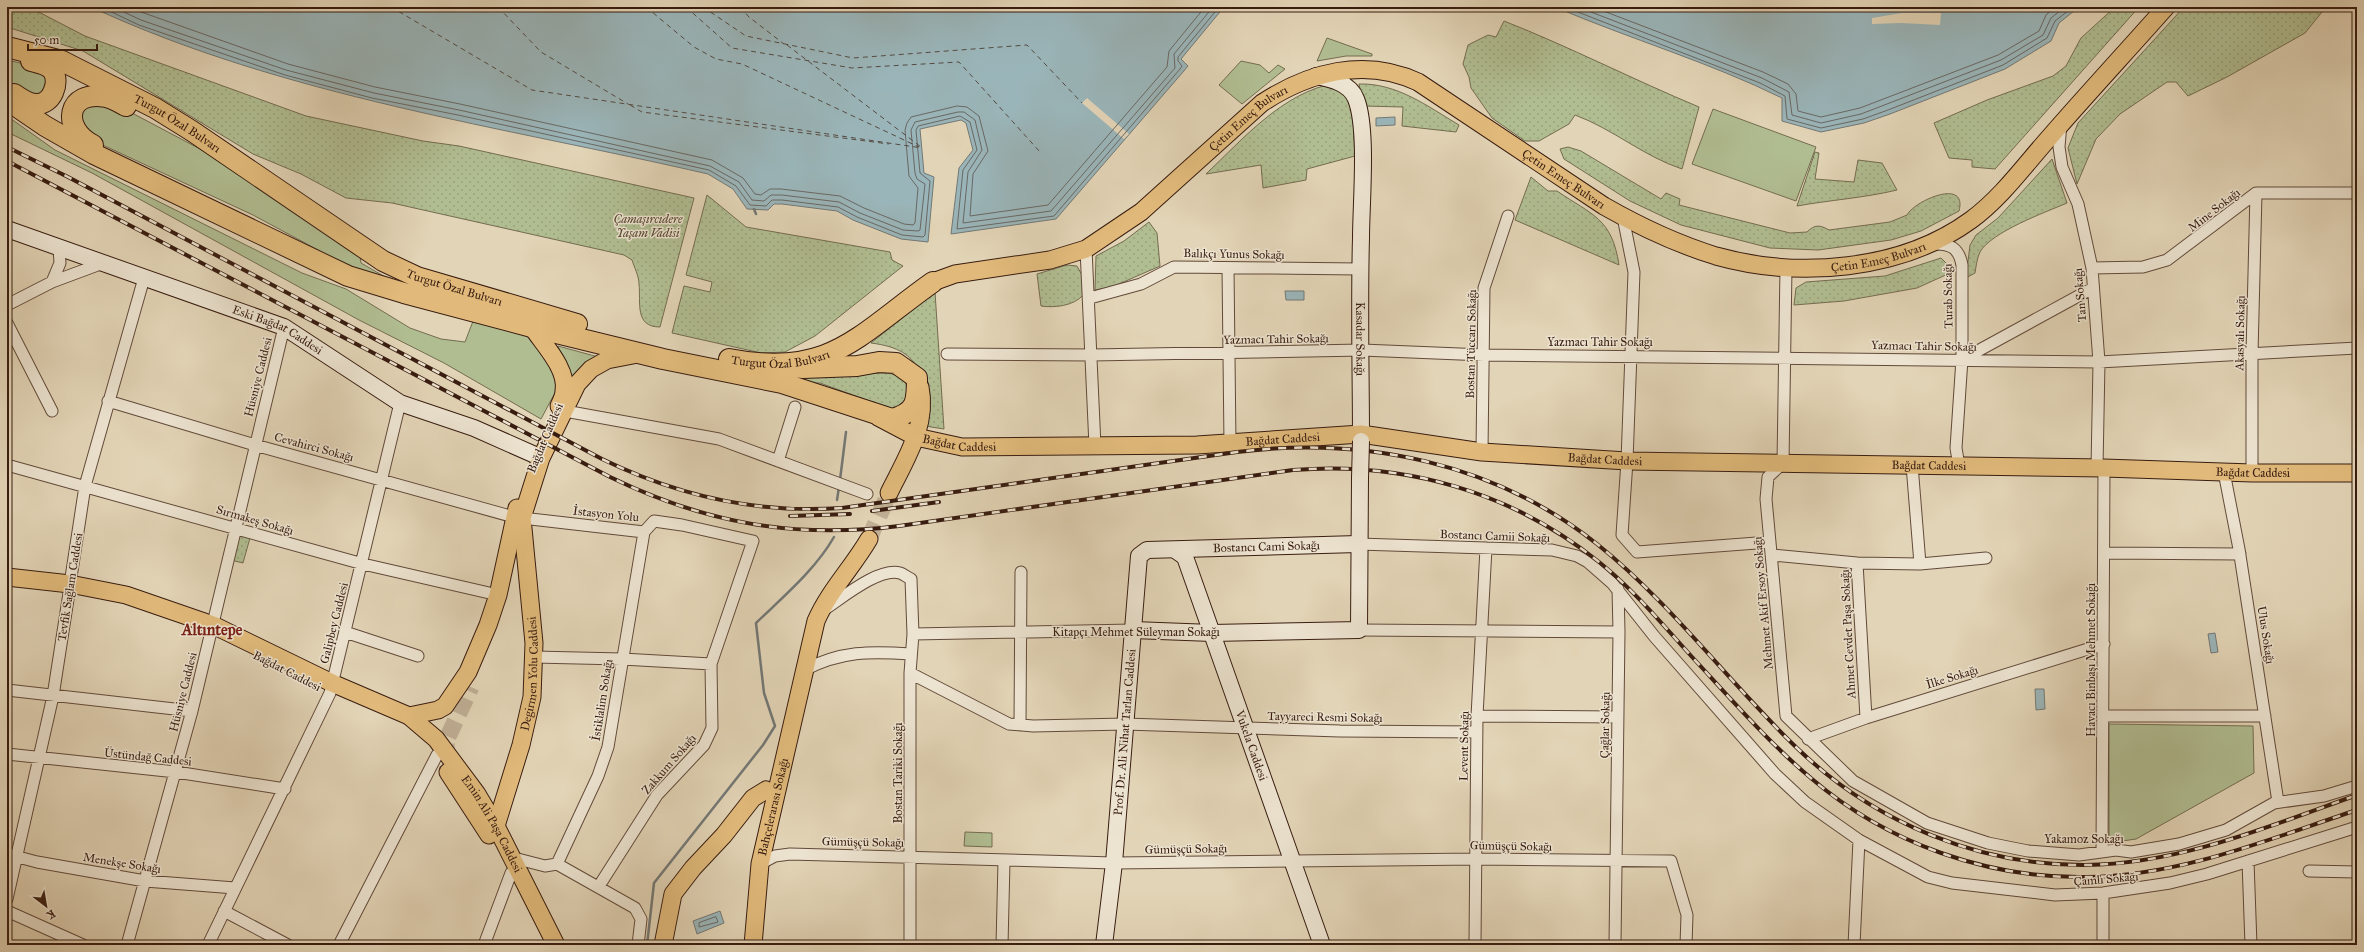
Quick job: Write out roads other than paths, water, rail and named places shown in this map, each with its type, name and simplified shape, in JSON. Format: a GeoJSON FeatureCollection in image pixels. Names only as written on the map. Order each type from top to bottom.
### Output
{"type":"FeatureCollection","features":[{"type":"Feature","properties":{"kind":"highway","name":"Turgut Özal Bulvarı"},"geometry":{"type":"LineString","coordinates":[[7,47],[62,61],[155,108],[192,131],[383,261],[417,277],[559,319],[666,346],[748,363],[777,365],[811,360],[840,350],[933,282]]}},
{"type":"Feature","properties":{"kind":"highway"},"geometry":{"type":"LineString","coordinates":[[7,54],[45,65],[52,71],[56,79],[55,88],[44,103],[37,104],[25,102],[7,90]]}},
{"type":"Feature","properties":{"kind":"highway"},"geometry":{"type":"LineString","coordinates":[[192,131],[144,115],[107,97],[88,96],[78,101],[72,109],[71,119],[73,128],[90,144],[187,190],[227,218]]}},
{"type":"Feature","properties":{"kind":"highway","name":"Turgut Özal Bulvarı"},"geometry":{"type":"LineString","coordinates":[[7,100],[45,126],[87,151],[348,276],[404,293],[532,327],[782,383],[892,419],[905,415],[912,409],[917,399],[917,378]]}},
{"type":"Feature","properties":{"kind":"highway"},"geometry":{"type":"LineString","coordinates":[[777,365],[803,368],[857,366],[879,362],[896,363],[917,378]]}},
{"type":"Feature","properties":{"kind":"main road","name":"Çetin Emeç Bulvarı"},"geometry":{"type":"LineString","coordinates":[[933,282],[955,274],[1050,260],[1086,249],[1141,212],[1262,103],[1281,91],[1314,76],[1331,72],[1374,70],[1404,76],[1486,126],[1535,161],[1623,217],[1668,238],[1716,255],[1786,267],[1872,262],[1902,255],[1931,244],[1960,228],[1985,208],[2166,7]]}},
{"type":"Feature","properties":{"kind":"main road","name":"Kasadar Sokağı"},"geometry":{"type":"LineString","coordinates":[[1314,76],[1337,80],[1349,89],[1356,98],[1360,113],[1362,166],[1360,269],[1362,350],[1358,544],[1359,630]]}},
{"type":"Feature","properties":{"kind":"main road","name":"Eski Bağdat Caddesi"},"geometry":{"type":"LineString","coordinates":[[7,229],[284,327],[400,403],[474,428],[538,456]]}},
{"type":"Feature","properties":{"kind":"main road","name":"Bağdat Caddesi"},"geometry":{"type":"LineString","coordinates":[[488,625],[498,595],[518,517],[538,456],[565,390],[557,363],[532,327]]}},
{"type":"Feature","properties":{"kind":"main road","name":"Bağdat Caddesi"},"geometry":{"type":"LineString","coordinates":[[538,456],[564,411],[577,384],[591,369],[607,360],[643,353]]}},
{"type":"Feature","properties":{"kind":"main road"},"geometry":{"type":"LineString","coordinates":[[889,493],[916,437],[921,422],[923,402],[917,378]]}},
{"type":"Feature","properties":{"kind":"main road","name":"Bağdat Caddesi"},"geometry":{"type":"LineString","coordinates":[[864,410],[916,437],[962,447],[1230,444],[1361,438],[1482,452],[1627,461],[2100,468],[2252,473],[2357,473]]}},
{"type":"Feature","properties":{"kind":"main road","name":"Degirmen Yolu Caddesi"},"geometry":{"type":"LineString","coordinates":[[496,826],[521,745],[532,697],[534,657],[530,589],[518,517]]}},
{"type":"Feature","properties":{"kind":"main road","name":"Bahçelerarası Sokağı"},"geometry":{"type":"LineString","coordinates":[[753,945],[760,864],[804,670],[819,613],[831,592],[860,555],[868,539]]}},
{"type":"Feature","properties":{"kind":"main road","name":"Bostancı Cami Sokağı"},"geometry":{"type":"LineString","coordinates":[[1175,550],[1358,544]]}},
{"type":"Feature","properties":{"kind":"main road","name":"Prof. Dr. Ali Nihat Tarlan Caddesi"},"geometry":{"type":"LineString","coordinates":[[1104,945],[1114,863],[1139,556],[1147,550],[1175,550]]}},
{"type":"Feature","properties":{"kind":"main road","name":"Vukela Caddesi"},"geometry":{"type":"LineString","coordinates":[[1175,550],[1185,557],[1322,945]]}},
{"type":"Feature","properties":{"kind":"main road","name":"Bağdat Caddesi"},"geometry":{"type":"LineString","coordinates":[[7,577],[70,588],[126,595],[213,628],[407,725],[425,740],[437,755]]}},
{"type":"Feature","properties":{"kind":"main road","name":"Bağdat Caddesi"},"geometry":{"type":"LineString","coordinates":[[7,588],[70,588]]}},
{"type":"Feature","properties":{"kind":"main road"},"geometry":{"type":"LineString","coordinates":[[471,688],[484,648],[488,625]]}},
{"type":"Feature","properties":{"kind":"main road"},"geometry":{"type":"LineString","coordinates":[[410,716],[438,710],[451,701],[468,672],[488,625]]}},
{"type":"Feature","properties":{"kind":"main road","name":"Kitapçı Mehmet Süleyman Sokağı"},"geometry":{"type":"LineString","coordinates":[[1133,630],[1212,633],[1359,630]]}},
{"type":"Feature","properties":{"kind":"main road","name":"Bağdat Caddesi"},"geometry":{"type":"LineString","coordinates":[[331,688],[410,716]]}},
{"type":"Feature","properties":{"kind":"main road","name":"Emin Ali Paşa Caddesi"},"geometry":{"type":"LineString","coordinates":[[410,716],[436,739],[449,754],[477,794],[496,826],[510,857],[556,945]]}},
{"type":"Feature","properties":{"kind":"main road","name":"Emin Ali Paşa Caddesi"},"geometry":{"type":"LineString","coordinates":[[437,755],[484,829],[497,845],[547,945]]}},
{"type":"Feature","properties":{"kind":"main road"},"geometry":{"type":"LineString","coordinates":[[454,772],[497,845]]}},
{"type":"Feature","properties":{"kind":"main road"},"geometry":{"type":"LineString","coordinates":[[663,945],[673,894],[683,880],[724,835],[753,798],[766,790],[775,796]]}},
{"type":"Feature","properties":{"kind":"street","name":"Tan Sokağı"},"geometry":{"type":"LineString","coordinates":[[2061,124],[2059,147],[2062,167],[2078,204],[2092,268],[2092,288],[2099,362],[2100,468]]}},
{"type":"Feature","properties":{"kind":"street","name":"Mine Sokağı"},"geometry":{"type":"LineString","coordinates":[[2092,268],[2143,267],[2167,260],[2256,193],[2357,193]]}},
{"type":"Feature","properties":{"kind":"street","name":"Akasyalı Sokağı"},"geometry":{"type":"LineString","coordinates":[[2252,473],[2252,354],[2256,193]]}},
{"type":"Feature","properties":{"kind":"street","name":"Bostan Tüccarı Sokağı"},"geometry":{"type":"LineString","coordinates":[[1482,452],[1484,288],[1508,216]]}},
{"type":"Feature","properties":{"kind":"street"},"geometry":{"type":"LineString","coordinates":[[1623,217],[1634,272],[1629,355],[1627,461],[1622,535],[1637,552],[1770,542]]}},
{"type":"Feature","properties":{"kind":"street","name":"Turab Sokağı"},"geometry":{"type":"LineString","coordinates":[[1931,244],[1945,243],[1956,250],[1960,255],[1962,359],[1956,448],[1959,466]]}},
{"type":"Feature","properties":{"kind":"street"},"geometry":{"type":"LineString","coordinates":[[52,282],[60,263],[59,248]]}},
{"type":"Feature","properties":{"kind":"street"},"geometry":{"type":"LineString","coordinates":[[1086,249],[1090,298],[1096,446]]}},
{"type":"Feature","properties":{"kind":"street"},"geometry":{"type":"LineString","coordinates":[[7,304],[52,282],[103,263]]}},
{"type":"Feature","properties":{"kind":"street","name":"Balıkçı Yunus Sokağı"},"geometry":{"type":"LineString","coordinates":[[1090,298],[1141,284],[1174,266],[1360,269]]}},
{"type":"Feature","properties":{"kind":"street"},"geometry":{"type":"LineString","coordinates":[[1783,463],[1786,267]]}},
{"type":"Feature","properties":{"kind":"street"},"geometry":{"type":"LineString","coordinates":[[1228,268],[1230,444]]}},
{"type":"Feature","properties":{"kind":"street","name":"Tevfik Sağlam Caddesi"},"geometry":{"type":"LineString","coordinates":[[7,899],[12,855],[39,758],[53,696],[85,486],[144,278]]}},
{"type":"Feature","properties":{"kind":"street"},"geometry":{"type":"LineString","coordinates":[[1962,359],[2092,288]]}},
{"type":"Feature","properties":{"kind":"street"},"geometry":{"type":"LineString","coordinates":[[7,323],[52,411]]}},
{"type":"Feature","properties":{"kind":"street","name":"Hüsniye Caddesi"},"geometry":{"type":"LineString","coordinates":[[127,945],[192,711],[284,327]]}},
{"type":"Feature","properties":{"kind":"street","name":"Yazmacı Tahir Sokağı"},"geometry":{"type":"LineString","coordinates":[[947,354],[1092,356],[1362,350],[1484,355],[1629,355],[2099,362],[2357,348]]}},
{"type":"Feature","properties":{"kind":"street","name":"Cevahirci Sokağı"},"geometry":{"type":"LineString","coordinates":[[108,401],[255,445],[382,478],[518,517]]}},
{"type":"Feature","properties":{"kind":"street","name":"Galipbey Caddesi"},"geometry":{"type":"LineString","coordinates":[[208,945],[285,789],[331,688],[363,564],[400,403]]}},
{"type":"Feature","properties":{"kind":"street"},"geometry":{"type":"LineString","coordinates":[[778,461],[794,407]]}},
{"type":"Feature","properties":{"kind":"street","name":"Bağdat Caddesi"},"geometry":{"type":"LineString","coordinates":[[564,411],[719,439],[867,494]]}},
{"type":"Feature","properties":{"kind":"street","name":"Mehmet Akif Ersoy Sokağı"},"geometry":{"type":"LineString","coordinates":[[1783,463],[1768,477],[1766,499],[1786,716],[1808,739]]}},
{"type":"Feature","properties":{"kind":"street","name":"Sırmakeş Sokağı"},"geometry":{"type":"LineString","coordinates":[[7,465],[363,564],[498,595]]}},
{"type":"Feature","properties":{"kind":"street"},"geometry":{"type":"LineString","coordinates":[[1912,465],[1920,564]]}},
{"type":"Feature","properties":{"kind":"street","name":"Havacı Binbaşı Mehmet Sokağı"},"geometry":{"type":"LineString","coordinates":[[2100,468],[2105,553],[2102,852]]}},
{"type":"Feature","properties":{"kind":"street","name":"Ulus Sokağı"},"geometry":{"type":"LineString","coordinates":[[2224,472],[2240,554],[2278,802]]}},
{"type":"Feature","properties":{"kind":"street","name":"İstasyon Yolu"},"geometry":{"type":"LineString","coordinates":[[518,517],[644,532],[654,521],[682,524],[754,541],[749,555]]}},
{"type":"Feature","properties":{"kind":"street","name":"İstiklalim Sokağı"},"geometry":{"type":"LineString","coordinates":[[557,864],[598,776],[608,747],[644,532]]}},
{"type":"Feature","properties":{"kind":"street","name":"Bostancı Camii Sokağı"},"geometry":{"type":"LineString","coordinates":[[1358,544],[1552,550],[1577,556],[1588,562],[1618,589],[1654,636],[1775,774],[1811,807],[1859,840]]}},
{"type":"Feature","properties":{"kind":"street","name":"Levent Sokağı"},"geometry":{"type":"LineString","coordinates":[[1475,945],[1477,716],[1486,548]]}},
{"type":"Feature","properties":{"kind":"street"},"geometry":{"type":"LineString","coordinates":[[2105,553],[2240,554]]}},
{"type":"Feature","properties":{"kind":"street","name":"Zakkum Sokağı"},"geometry":{"type":"LineString","coordinates":[[599,886],[657,795],[704,745],[712,728],[711,664],[749,555]]}},
{"type":"Feature","properties":{"kind":"street"},"geometry":{"type":"LineString","coordinates":[[1772,555],[1857,563]]}},
{"type":"Feature","properties":{"kind":"street","name":"Ahmet Cevdet Paşa Sokağı"},"geometry":{"type":"LineString","coordinates":[[1866,718],[1857,563],[1920,564],[1986,558]]}},
{"type":"Feature","properties":{"kind":"street","name":"Bostan Tariki Sokağı"},"geometry":{"type":"LineString","coordinates":[[819,613],[859,586],[885,572],[900,572],[911,579],[913,634],[910,673],[910,945]]}},
{"type":"Feature","properties":{"kind":"street"},"geometry":{"type":"LineString","coordinates":[[1020,725],[1021,572]]}},
{"type":"Feature","properties":{"kind":"street","name":"Çağlar Sokağı"},"geometry":{"type":"LineString","coordinates":[[1615,945],[1619,632],[1618,589]]}},
{"type":"Feature","properties":{"kind":"street","name":"Kitapçı Mehmet Süleyman Sokağı"},"geometry":{"type":"LineString","coordinates":[[913,634],[1133,630]]}},
{"type":"Feature","properties":{"kind":"street"},"geometry":{"type":"LineString","coordinates":[[1359,630],[1619,632]]}},
{"type":"Feature","properties":{"kind":"street"},"geometry":{"type":"LineString","coordinates":[[345,632],[418,656]]}},
{"type":"Feature","properties":{"kind":"street","name":"İlke Sokağı"},"geometry":{"type":"LineString","coordinates":[[1808,739],[1866,718],[2104,644]]}},
{"type":"Feature","properties":{"kind":"street"},"geometry":{"type":"LineString","coordinates":[[804,670],[826,659],[852,653],[911,654]]}},
{"type":"Feature","properties":{"kind":"street"},"geometry":{"type":"LineString","coordinates":[[534,657],[622,659],[711,664]]}},
{"type":"Feature","properties":{"kind":"street","name":"Tayyareci Resmi Sokağı"},"geometry":{"type":"LineString","coordinates":[[910,673],[1009,724],[1125,724],[1246,729],[1477,732]]}},
{"type":"Feature","properties":{"kind":"street"},"geometry":{"type":"LineString","coordinates":[[7,690],[192,711]]}},
{"type":"Feature","properties":{"kind":"street"},"geometry":{"type":"LineString","coordinates":[[1477,716],[1618,717]]}},
{"type":"Feature","properties":{"kind":"street"},"geometry":{"type":"LineString","coordinates":[[2104,716],[2266,716]]}},
{"type":"Feature","properties":{"kind":"street","name":"Yakamoz Sokağı"},"geometry":{"type":"LineString","coordinates":[[1808,739],[1857,784],[1938,828],[1993,844],[2028,851],[2079,855],[2116,850],[2133,852],[2189,842],[2230,829],[2266,807],[2278,802],[2324,796],[2357,786]]}},
{"type":"Feature","properties":{"kind":"street","name":"Üstündağ Caddesi"},"geometry":{"type":"LineString","coordinates":[[7,754],[176,772],[285,789]]}},
{"type":"Feature","properties":{"kind":"street"},"geometry":{"type":"LineString","coordinates":[[338,945],[437,755]]}},
{"type":"Feature","properties":{"kind":"street","name":"Çamlı Sokağı"},"geometry":{"type":"LineString","coordinates":[[1859,840],[1918,872],[1944,882],[2055,895],[2103,893],[2170,884],[2357,827]]}},
{"type":"Feature","properties":{"kind":"street"},"geometry":{"type":"LineString","coordinates":[[1854,945],[1859,840]]}},
{"type":"Feature","properties":{"kind":"street","name":"Gümüşçü Sokağı"},"geometry":{"type":"LineString","coordinates":[[760,864],[775,856],[790,854],[911,856],[1004,861],[1114,863],[1476,858],[1671,861],[1688,915],[1686,945]]}},
{"type":"Feature","properties":{"kind":"street"},"geometry":{"type":"LineString","coordinates":[[7,865],[12,855]]}},
{"type":"Feature","properties":{"kind":"street","name":"Menekşe Sokağı"},"geometry":{"type":"LineString","coordinates":[[12,855],[37,862],[145,881],[235,888]]}},
{"type":"Feature","properties":{"kind":"street"},"geometry":{"type":"LineString","coordinates":[[510,857],[545,866],[557,864],[599,886],[635,908],[641,919],[638,945]]}},
{"type":"Feature","properties":{"kind":"street"},"geometry":{"type":"LineString","coordinates":[[1002,945],[1004,861]]}},
{"type":"Feature","properties":{"kind":"street"},"geometry":{"type":"LineString","coordinates":[[2248,861],[2251,945]]}},
{"type":"Feature","properties":{"kind":"street"},"geometry":{"type":"LineString","coordinates":[[2309,871],[2357,872]]}},
{"type":"Feature","properties":{"kind":"street"},"geometry":{"type":"LineString","coordinates":[[484,945],[511,874]]}},
{"type":"Feature","properties":{"kind":"street"},"geometry":{"type":"LineString","coordinates":[[2103,893],[2103,945]]}},
{"type":"Feature","properties":{"kind":"street"},"geometry":{"type":"LineString","coordinates":[[7,911],[83,945]]}},
{"type":"Feature","properties":{"kind":"street"},"geometry":{"type":"LineString","coordinates":[[224,911],[288,945]]}},
{"type":"Feature","properties":{"kind":"water"},"geometry":{"type":"Polygon","coordinates":[[[91,7],[1224,7],[1181,59],[1188,66],[1056,219],[951,234],[959,168],[973,150],[966,123],[961,120],[920,129],[924,173],[934,177],[928,242],[901,239],[853,220],[837,211],[782,204],[774,204],[768,210],[747,209],[733,189],[708,174],[473,124],[317,87],[240,64],[165,38],[91,7]]]}},
{"type":"Feature","properties":{"kind":"water"},"geometry":{"type":"Polygon","coordinates":[[[1555,7],[2079,7],[2059,23],[2051,41],[2005,69],[1864,123],[1821,132],[1782,121],[1782,98],[1726,73],[1555,7]]]}},
{"type":"Feature","properties":{"kind":"water"},"geometry":{"type":"Polygon","coordinates":[[[1395,117],[1395,125],[1376,126],[1376,118],[1395,117]]]}},
{"type":"Feature","properties":{"kind":"water"},"geometry":{"type":"Polygon","coordinates":[[[1285,291],[1304,291],[1304,300],[1286,300],[1285,291]]]}},
{"type":"Feature","properties":{"kind":"water"},"geometry":{"type":"Polygon","coordinates":[[[2215,633],[2218,652],[2211,653],[2208,634],[2215,633]]]}},
{"type":"Feature","properties":{"kind":"water"},"geometry":{"type":"Polygon","coordinates":[[[2035,689],[2044,689],[2045,709],[2036,710],[2035,689]]]}},
{"type":"Feature","properties":{"kind":"water"},"geometry":{"type":"Polygon","coordinates":[[[720,911],[724,923],[697,934],[693,921],[720,911]]]}},
{"type":"Feature","properties":{"kind":"waterway"},"geometry":{"type":"LineString","coordinates":[[754,209],[756,214]]}},
{"type":"Feature","properties":{"kind":"waterway"},"geometry":{"type":"LineString","coordinates":[[840,480],[846,432]]}},
{"type":"Feature","properties":{"kind":"waterway"},"geometry":{"type":"LineString","coordinates":[[837,500],[839,487]]}},
{"type":"Feature","properties":{"kind":"waterway"},"geometry":{"type":"LineString","coordinates":[[647,945],[654,883],[763,745],[775,726],[764,693],[756,623],[788,593],[818,561],[834,537]]}},
{"type":"Feature","properties":{"kind":"tunnel"},"geometry":{"type":"LineString","coordinates":[[869,539],[889,493]]}},
{"type":"Feature","properties":{"kind":"tunnel"},"geometry":{"type":"LineString","coordinates":[[447,761],[446,741],[471,687]]}},
{"type":"Feature","properties":{"kind":"railway"},"geometry":{"type":"LineString","coordinates":[[7,147],[68,177],[602,459],[660,483],[719,500],[779,508],[842,508],[1237,452],[1285,448],[1333,448],[1380,453],[1427,462],[1472,475],[1516,493],[1557,516],[1597,544],[1650,592],[1773,724],[1798,749],[1828,775],[1861,798],[1895,818],[1931,835],[1969,848],[2007,858],[2046,863],[2086,865],[2121,863],[2190,851],[2258,831],[2357,795]]}},
{"type":"Feature","properties":{"kind":"railway"},"geometry":{"type":"LineString","coordinates":[[7,161],[610,477],[645,493],[680,506],[715,516],[750,524],[786,528],[860,530],[899,526],[1293,470],[1334,468],[1375,471],[1416,477],[1455,486],[1493,500],[1530,517],[1565,538],[1599,562],[1648,608],[1751,720],[1781,751],[1812,779],[1841,802],[1873,822],[1906,839],[1940,853],[1976,864],[2013,872],[2050,876],[2087,877],[2122,875],[2191,863],[2224,854],[2357,810]]}},
{"type":"Feature","properties":{"kind":"railway"},"geometry":{"type":"LineString","coordinates":[[872,511],[939,502]]}},
{"type":"Feature","properties":{"kind":"railway"},"geometry":{"type":"LineString","coordinates":[[790,516],[850,514]]}},
{"type":"Feature","properties":{"kind":"district","name":"Altıntepe"},"geometry":{"type":"Point","coordinates":[212,629]}},
{"type":"Feature","properties":{"kind":"park label","name":"Çamaşırcıdere Yaşam Vadisi"},"geometry":{"type":"Point","coordinates":[648,226]}}]}
